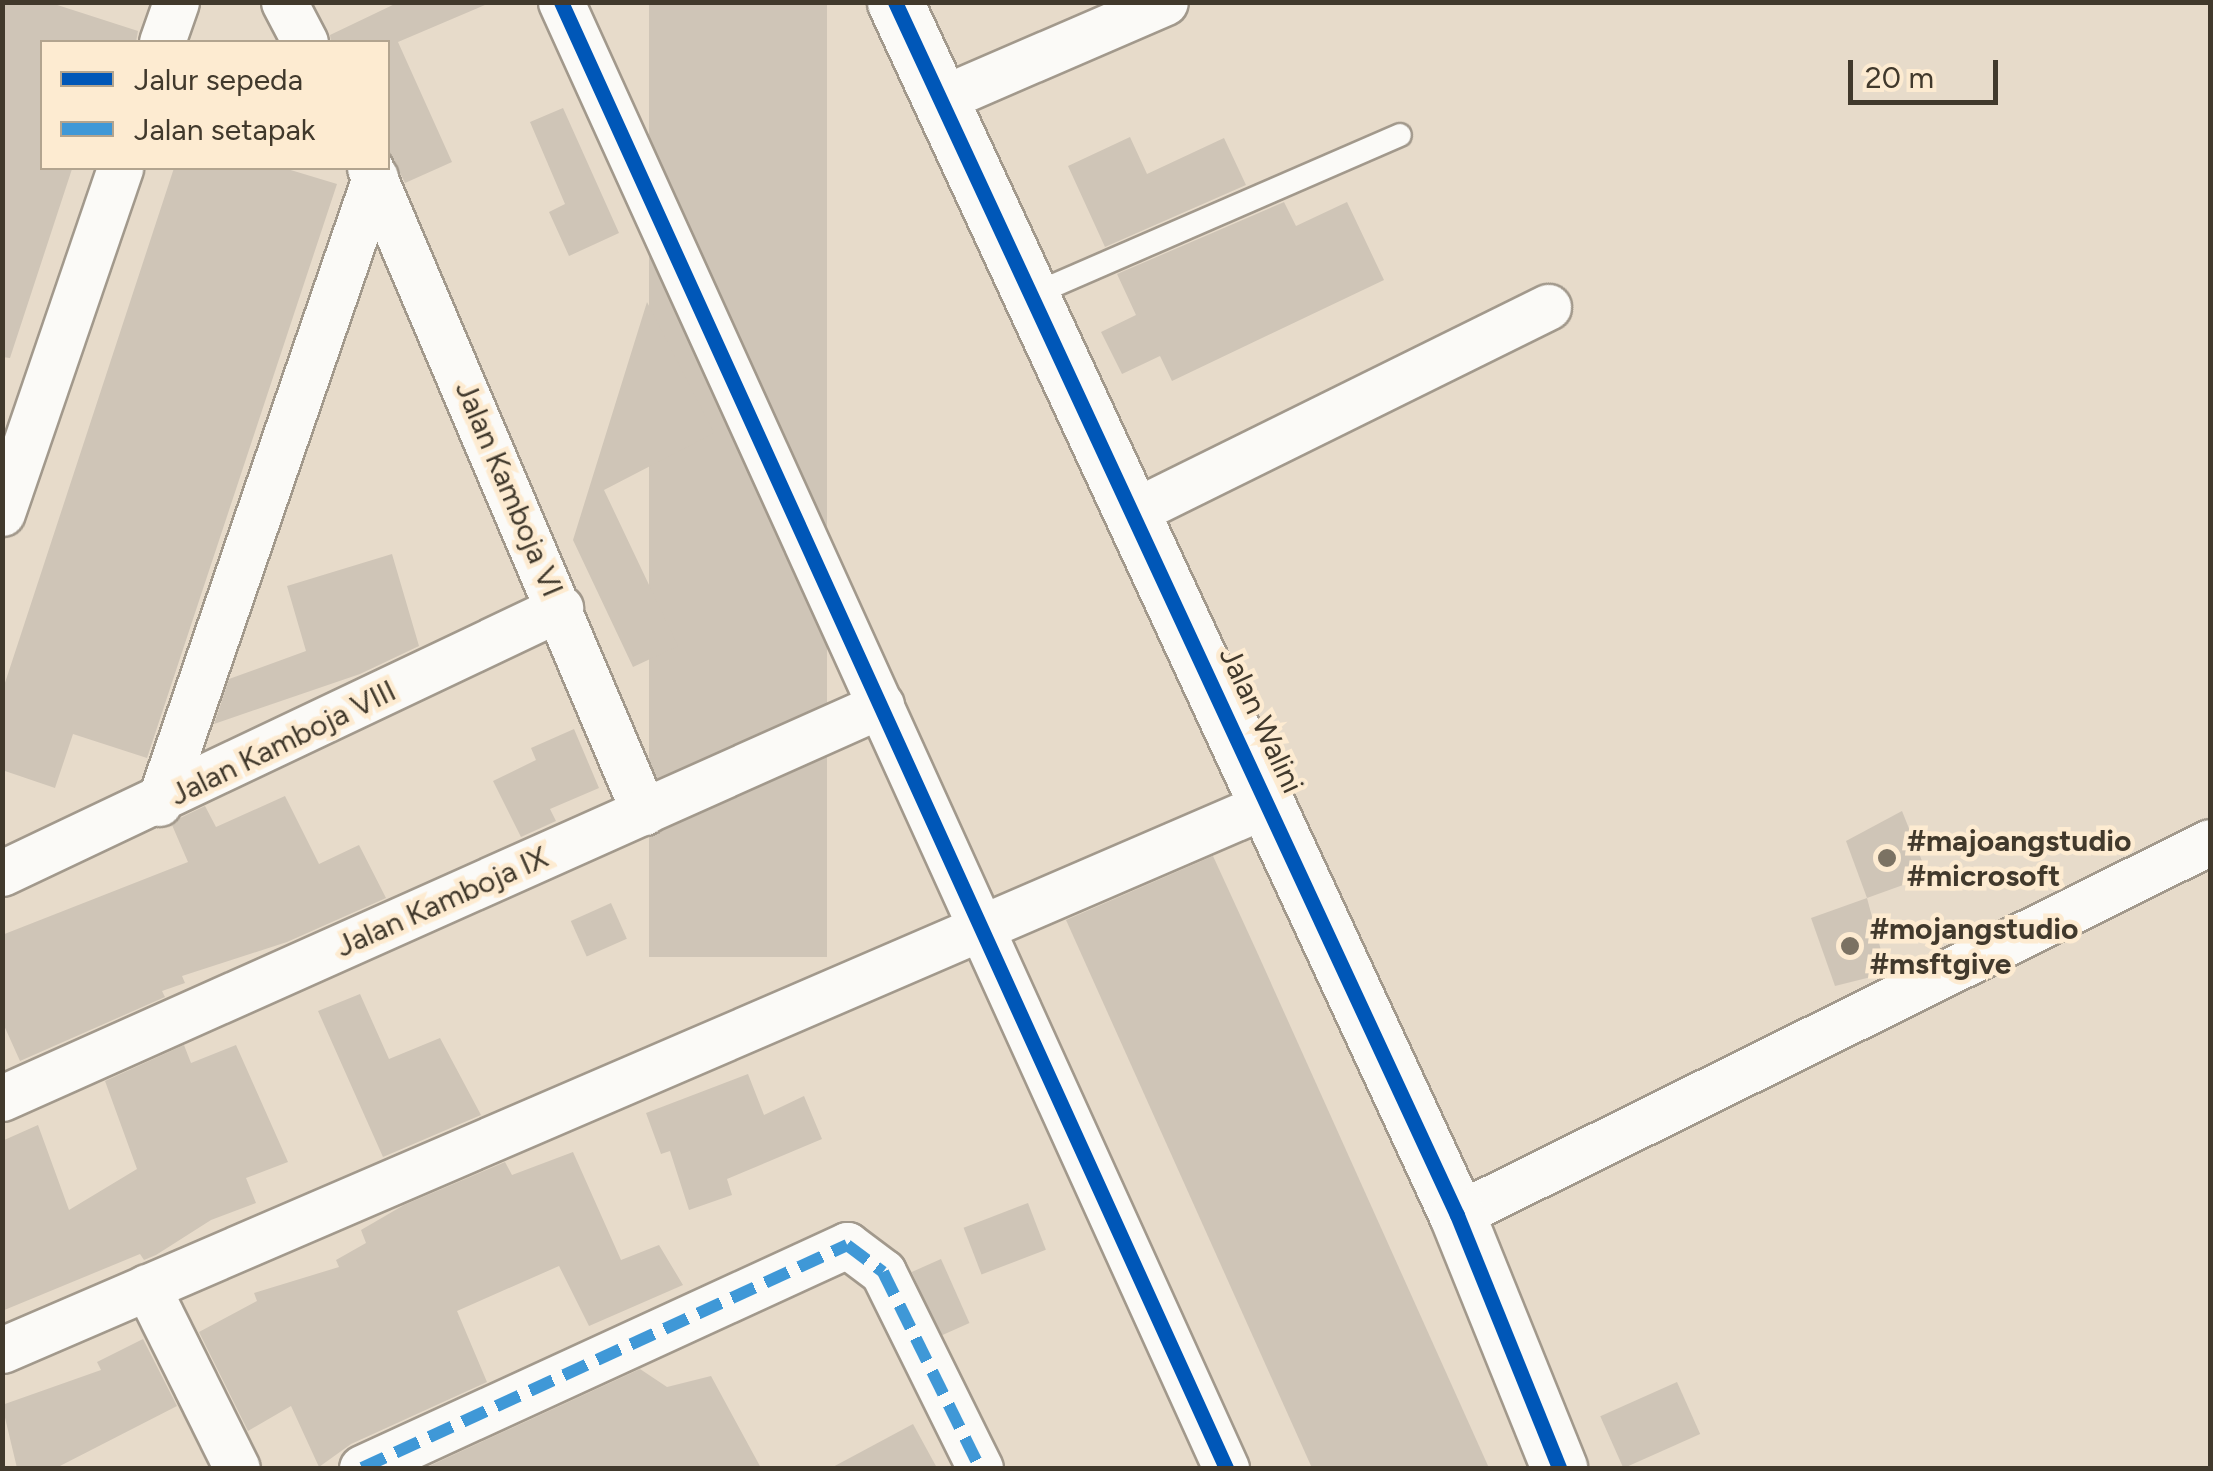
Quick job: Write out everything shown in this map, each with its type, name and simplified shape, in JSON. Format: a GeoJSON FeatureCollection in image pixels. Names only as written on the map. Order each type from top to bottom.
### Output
{"type":"FeatureCollection","features":[{"type":"Feature","properties":{"kind":"street"},"geometry":{"type":"LineString","coordinates":[[163,40],[176,2]]}},
{"type":"Feature","properties":{"kind":"street"},"geometry":{"type":"LineString","coordinates":[[284,2],[304,40]]}},
{"type":"Feature","properties":{"kind":"street"},"geometry":{"type":"LineString","coordinates":[[561,2],[881,705],[976,927],[1226,1468]]}},
{"type":"Feature","properties":{"kind":"street","name":"Jalan Walini"},"geometry":{"type":"LineString","coordinates":[[896,2],[1270,803],[1457,1215],[1559,1468]]}},
{"type":"Feature","properties":{"kind":"street"},"geometry":{"type":"LineString","coordinates":[[939,100],[1165,2]]}},
{"type":"Feature","properties":{"kind":"street"},"geometry":{"type":"LineString","coordinates":[[2,513],[119,170]]}},
{"type":"Feature","properties":{"kind":"street"},"geometry":{"type":"LineString","coordinates":[[159,804],[372,172]]}},
{"type":"Feature","properties":{"kind":"street","name":"Jalan Kamboja VI"},"geometry":{"type":"LineString","coordinates":[[372,172],[644,812]]}},
{"type":"Feature","properties":{"kind":"street"},"geometry":{"type":"LineString","coordinates":[[1133,512],[1548,307]]}},
{"type":"Feature","properties":{"kind":"street","name":"Jalan Kamboja VIII"},"geometry":{"type":"LineString","coordinates":[[2,873],[159,804],[560,608]]}},
{"type":"Feature","properties":{"kind":"street","name":"Jalan Kamboja IX"},"geometry":{"type":"LineString","coordinates":[[2,1098],[881,705]]}},
{"type":"Feature","properties":{"kind":"street"},"geometry":{"type":"LineString","coordinates":[[2,1350],[1270,803]]}},
{"type":"Feature","properties":{"kind":"street"},"geometry":{"type":"LineString","coordinates":[[1457,1215],[2210,842]]}},
{"type":"Feature","properties":{"kind":"street"},"geometry":{"type":"LineString","coordinates":[[362,1468],[847,1245],[883,1272],[980,1468]]}},
{"type":"Feature","properties":{"kind":"street"},"geometry":{"type":"LineString","coordinates":[[147,1287],[236,1468]]}},
{"type":"Feature","properties":{"kind":"lane"},"geometry":{"type":"LineString","coordinates":[[1032,295],[1400,135]]}},
{"type":"Feature","properties":{"kind":"building"},"geometry":{"type":"Polygon","coordinates":[[[2,2],[48,2],[138,31],[136,40],[40,40],[40,170],[72,170],[10,358],[2,357],[2,2]]]}},
{"type":"Feature","properties":{"kind":"building"},"geometry":{"type":"Polygon","coordinates":[[[399,2],[492,2],[398,42],[452,162],[405,183],[390,153],[390,40],[331,40],[330,35],[399,2]]]}},
{"type":"Feature","properties":{"kind":"building"},"geometry":{"type":"Polygon","coordinates":[[[649,2],[827,2],[827,957],[649,957],[649,2]]]}},
{"type":"Feature","properties":{"kind":"building"},"geometry":{"type":"Polygon","coordinates":[[[563,108],[619,233],[569,256],[549,212],[565,204],[530,122],[563,108]]]}},
{"type":"Feature","properties":{"kind":"building"},"geometry":{"type":"Polygon","coordinates":[[[1130,137],[1147,174],[1224,138],[1246,185],[1105,247],[1068,166],[1130,137]]]}},
{"type":"Feature","properties":{"kind":"building"},"geometry":{"type":"Polygon","coordinates":[[[173,170],[291,170],[337,184],[147,758],[73,734],[55,788],[2,770],[2,692],[173,170]]]}},
{"type":"Feature","properties":{"kind":"building"},"geometry":{"type":"Polygon","coordinates":[[[1284,202],[1296,226],[1347,202],[1384,280],[1172,381],[1160,356],[1122,374],[1101,332],[1136,315],[1117,274],[1284,202]]]}},
{"type":"Feature","properties":{"kind":"building"},"geometry":{"type":"Polygon","coordinates":[[[647,302],[714,433],[604,490],[678,646],[633,667],[573,540],[647,302]]]}},
{"type":"Feature","properties":{"kind":"building"},"geometry":{"type":"Polygon","coordinates":[[[392,554],[419,646],[360,674],[214,724],[229,679],[306,651],[287,586],[392,554]]]}},
{"type":"Feature","properties":{"kind":"building"},"geometry":{"type":"Polygon","coordinates":[[[574,729],[599,788],[550,809],[556,821],[521,837],[493,781],[536,760],[531,748],[574,729]]]}},
{"type":"Feature","properties":{"kind":"building"},"geometry":{"type":"Polygon","coordinates":[[[285,796],[319,864],[359,845],[386,898],[287,942],[182,976],[185,983],[162,991],[165,997],[20,1061],[2,1021],[2,935],[188,862],[172,825],[180,818],[205,806],[216,827],[285,796]]]}},
{"type":"Feature","properties":{"kind":"building","name":"#majoangstudio #microsoft"},"geometry":{"type":"Polygon","coordinates":[[[1902,811],[1928,876],[1867,898],[1846,841],[1902,811]]]}},
{"type":"Feature","properties":{"kind":"building"},"geometry":{"type":"Polygon","coordinates":[[[1213,856],[1489,1468],[1312,1468],[1066,920],[1213,856]]]}},
{"type":"Feature","properties":{"kind":"building","name":"#mojangstudio #msftgive"},"geometry":{"type":"Polygon","coordinates":[[[1867,898],[1887,973],[1835,986],[1811,918],[1867,898]]]}},
{"type":"Feature","properties":{"kind":"building"},"geometry":{"type":"Polygon","coordinates":[[[611,903],[627,939],[587,957],[571,921],[611,903]]]}},
{"type":"Feature","properties":{"kind":"building"},"geometry":{"type":"Polygon","coordinates":[[[360,994],[389,1059],[440,1038],[481,1115],[383,1157],[318,1011],[360,994]]]}},
{"type":"Feature","properties":{"kind":"building"},"geometry":{"type":"Polygon","coordinates":[[[184,1045],[191,1063],[236,1045],[288,1162],[246,1178],[256,1203],[211,1220],[156,1255],[144,1260],[140,1254],[2,1311],[2,1141],[38,1125],[69,1210],[137,1169],[105,1081],[184,1045]]]}},
{"type":"Feature","properties":{"kind":"building"},"geometry":{"type":"Polygon","coordinates":[[[748,1074],[764,1115],[804,1096],[822,1139],[727,1179],[732,1195],[689,1210],[670,1151],[661,1154],[646,1113],[748,1074]]]}},
{"type":"Feature","properties":{"kind":"building"},"geometry":{"type":"Polygon","coordinates":[[[573,1152],[621,1260],[659,1245],[683,1285],[589,1326],[559,1266],[457,1311],[487,1382],[351,1444],[319,1467],[291,1406],[248,1431],[199,1332],[257,1301],[254,1293],[339,1267],[336,1260],[366,1243],[361,1230],[404,1205],[505,1162],[512,1175],[573,1152]]]}},
{"type":"Feature","properties":{"kind":"building"},"geometry":{"type":"Polygon","coordinates":[[[1028,1203],[1046,1250],[982,1274],[964,1228],[1028,1203]]]}},
{"type":"Feature","properties":{"kind":"building"},"geometry":{"type":"Polygon","coordinates":[[[941,1259],[969,1323],[940,1336],[912,1272],[941,1259]]]}},
{"type":"Feature","properties":{"kind":"building"},"geometry":{"type":"Polygon","coordinates":[[[143,1339],[177,1406],[56,1468],[17,1468],[2,1405],[101,1370],[97,1362],[143,1339]]]}},
{"type":"Feature","properties":{"kind":"building"},"geometry":{"type":"Polygon","coordinates":[[[640,1369],[667,1387],[711,1376],[761,1468],[427,1467],[640,1369]]]}},
{"type":"Feature","properties":{"kind":"building"},"geometry":{"type":"Polygon","coordinates":[[[1677,1382],[1700,1434],[1623,1468],[1600,1416],[1677,1382]]]}},
{"type":"Feature","properties":{"kind":"building"},"geometry":{"type":"Polygon","coordinates":[[[913,1424],[937,1468],[831,1468],[913,1424]]]}},
{"type":"Feature","properties":{"kind":"marked path"},"geometry":{"type":"LineString","coordinates":[[362,1468],[847,1245],[883,1272],[980,1468]]}},
{"type":"Feature","properties":{"kind":"cycle path"},"geometry":{"type":"LineString","coordinates":[[561,2],[1226,1468]]}},
{"type":"Feature","properties":{"kind":"cycle path"},"geometry":{"type":"LineString","coordinates":[[895,2],[1457,1215],[1559,1468]]}},
{"type":"Feature","properties":{"kind":"place","name":"#majoangstudio #microsoft"},"geometry":{"type":"Point","coordinates":[1887,858]}},
{"type":"Feature","properties":{"kind":"place","name":"#mojangstudio #msftgive"},"geometry":{"type":"Point","coordinates":[1850,946]}}]}
